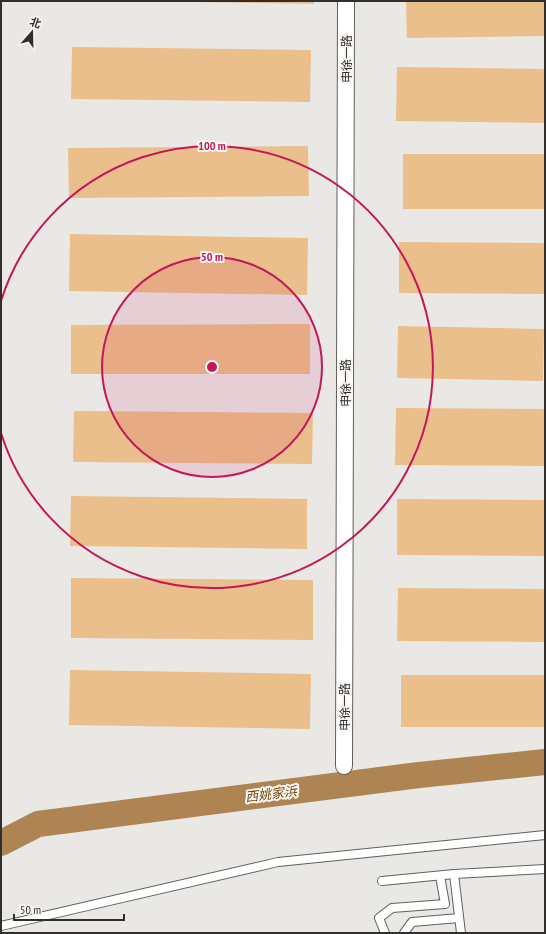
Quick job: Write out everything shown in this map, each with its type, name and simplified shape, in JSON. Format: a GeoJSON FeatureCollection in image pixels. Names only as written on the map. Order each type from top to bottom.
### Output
{"type":"FeatureCollection","features":[{"type":"Feature","properties":{"kind":"street","name":"申徐一路"},"geometry":{"type":"LineString","coordinates":[[344,766],[346,1]]}},
{"type":"Feature","properties":{"kind":"lane"},"geometry":{"type":"LineString","coordinates":[[1,926],[278,862],[545,835]]}},
{"type":"Feature","properties":{"kind":"lane"},"geometry":{"type":"LineString","coordinates":[[382,881],[454,874],[545,869]]}},
{"type":"Feature","properties":{"kind":"lane"},"geometry":{"type":"LineString","coordinates":[[454,874],[461,933]]}},
{"type":"Feature","properties":{"kind":"lane"},"geometry":{"type":"LineString","coordinates":[[385,933],[379,918],[392,908],[445,904],[440,876]]}},
{"type":"Feature","properties":{"kind":"lane"},"geometry":{"type":"LineString","coordinates":[[404,933],[412,922],[459,918]]}},
{"type":"Feature","properties":{"kind":"building"},"geometry":{"type":"Polygon","coordinates":[[[314,1],[314,4],[194,2],[314,1]]]}},
{"type":"Feature","properties":{"kind":"building"},"geometry":{"type":"Polygon","coordinates":[[[406,1],[545,1],[545,36],[407,38],[406,1]]]}},
{"type":"Feature","properties":{"kind":"building"},"geometry":{"type":"Polygon","coordinates":[[[72,47],[311,50],[310,102],[71,99],[72,47]]]}},
{"type":"Feature","properties":{"kind":"building"},"geometry":{"type":"Polygon","coordinates":[[[397,67],[545,69],[545,123],[396,121],[397,67]]]}},
{"type":"Feature","properties":{"kind":"building"},"geometry":{"type":"Polygon","coordinates":[[[308,146],[309,196],[69,198],[68,148],[308,146]]]}},
{"type":"Feature","properties":{"kind":"building"},"geometry":{"type":"Polygon","coordinates":[[[403,154],[545,154],[545,209],[403,209],[403,154]]]}},
{"type":"Feature","properties":{"kind":"building"},"geometry":{"type":"Polygon","coordinates":[[[70,234],[308,238],[307,295],[69,291],[70,234]]]}},
{"type":"Feature","properties":{"kind":"building"},"geometry":{"type":"Polygon","coordinates":[[[399,242],[545,243],[545,294],[399,293],[399,242]]]}},
{"type":"Feature","properties":{"kind":"building"},"geometry":{"type":"Polygon","coordinates":[[[310,324],[310,374],[71,374],[71,325],[310,324]]]}},
{"type":"Feature","properties":{"kind":"building"},"geometry":{"type":"Polygon","coordinates":[[[398,326],[544,329],[543,381],[397,378],[398,326]]]}},
{"type":"Feature","properties":{"kind":"building"},"geometry":{"type":"Polygon","coordinates":[[[396,408],[545,409],[545,466],[395,465],[396,408]]]}},
{"type":"Feature","properties":{"kind":"building"},"geometry":{"type":"Polygon","coordinates":[[[74,411],[313,413],[312,464],[73,462],[74,411]]]}},
{"type":"Feature","properties":{"kind":"building"},"geometry":{"type":"Polygon","coordinates":[[[71,496],[307,499],[307,549],[70,546],[71,496]]]}},
{"type":"Feature","properties":{"kind":"building"},"geometry":{"type":"Polygon","coordinates":[[[397,499],[545,500],[545,556],[397,555],[397,499]]]}},
{"type":"Feature","properties":{"kind":"building"},"geometry":{"type":"Polygon","coordinates":[[[71,578],[313,580],[313,640],[71,638],[71,578]]]}},
{"type":"Feature","properties":{"kind":"building"},"geometry":{"type":"Polygon","coordinates":[[[398,588],[545,589],[545,642],[397,641],[398,588]]]}},
{"type":"Feature","properties":{"kind":"building"},"geometry":{"type":"Polygon","coordinates":[[[70,670],[311,674],[310,729],[69,725],[70,670]]]}},
{"type":"Feature","properties":{"kind":"building"},"geometry":{"type":"Polygon","coordinates":[[[401,675],[545,675],[545,727],[401,727],[401,675]]]}},
{"type":"Feature","properties":{"kind":"waterway","name":"西姚家浜"},"geometry":{"type":"LineString","coordinates":[[1,843],[38,824],[419,775],[545,762]]}}]}
